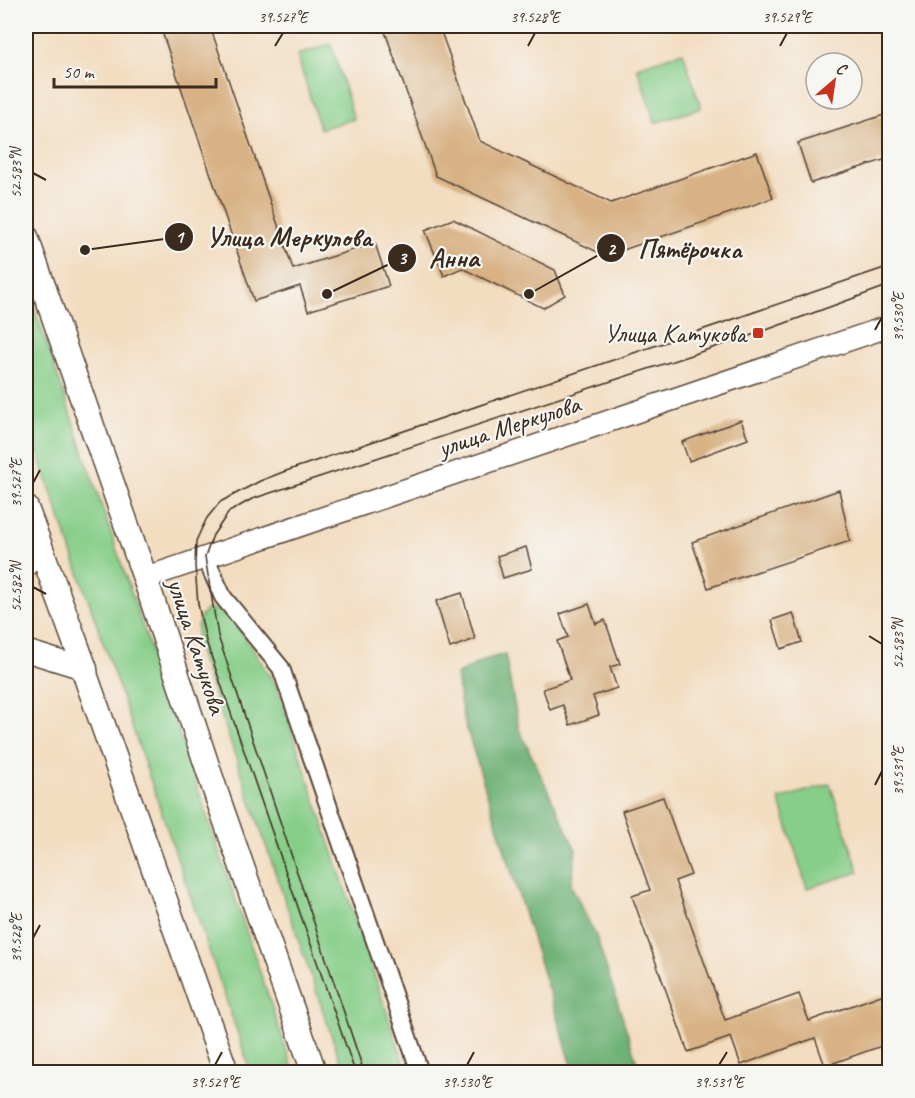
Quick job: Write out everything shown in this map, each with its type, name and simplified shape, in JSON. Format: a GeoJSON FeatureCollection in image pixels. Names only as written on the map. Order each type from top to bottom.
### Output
{"type":"FeatureCollection","features":[{"type":"Feature","properties":{"kind":"main road","name":"улица Катукова"},"geometry":{"type":"LineString","coordinates":[[26,237],[314,1072]]}},
{"type":"Feature","properties":{"kind":"main road"},"geometry":{"type":"LineString","coordinates":[[26,508],[226,1072]]}},
{"type":"Feature","properties":{"kind":"street","name":"улица Меркулова"},"geometry":{"type":"LineString","coordinates":[[145,578],[890,326]]}},
{"type":"Feature","properties":{"kind":"street"},"geometry":{"type":"LineString","coordinates":[[26,566],[41,546]]}},
{"type":"Feature","properties":{"kind":"street"},"geometry":{"type":"LineString","coordinates":[[205,557],[223,597],[281,668],[420,1072]]}},
{"type":"Feature","properties":{"kind":"street"},"geometry":{"type":"LineString","coordinates":[[26,652],[85,669]]}},
{"type":"Feature","properties":{"kind":"green space"},"geometry":{"type":"Polygon","coordinates":[[[331,44],[354,119],[320,129],[297,55],[331,44]]]}},
{"type":"Feature","properties":{"kind":"green space"},"geometry":{"type":"Polygon","coordinates":[[[683,52],[701,108],[655,123],[637,67],[683,52]]]}},
{"type":"Feature","properties":{"kind":"green space"},"geometry":{"type":"Polygon","coordinates":[[[26,283],[294,1072],[251,1072],[26,419],[26,283]]]}},
{"type":"Feature","properties":{"kind":"green space"},"geometry":{"type":"Polygon","coordinates":[[[208,609],[227,610],[277,687],[407,1072],[344,1072],[197,645],[198,625],[201,616],[208,609]]]}},
{"type":"Feature","properties":{"kind":"green space"},"geometry":{"type":"Polygon","coordinates":[[[505,654],[519,729],[576,850],[571,885],[596,936],[640,1072],[574,1072],[463,717],[456,675],[484,660],[505,654]]]}},
{"type":"Feature","properties":{"kind":"green space"},"geometry":{"type":"Polygon","coordinates":[[[830,784],[859,872],[807,888],[779,799],[830,784]]]}},
{"type":"Feature","properties":{"kind":"building"},"geometry":{"type":"Polygon","coordinates":[[[160,26],[210,26],[293,269],[375,243],[389,286],[308,311],[300,286],[254,301],[160,26]]]}},
{"type":"Feature","properties":{"kind":"building"},"geometry":{"type":"Polygon","coordinates":[[[383,26],[439,26],[480,141],[611,203],[757,152],[773,198],[606,256],[436,176],[383,26]]]}},
{"type":"Feature","properties":{"kind":"building"},"geometry":{"type":"Polygon","coordinates":[[[890,113],[890,158],[811,183],[798,143],[890,113]]]}},
{"type":"Feature","properties":{"kind":"building"},"geometry":{"type":"Polygon","coordinates":[[[453,219],[555,270],[565,295],[543,308],[462,268],[444,276],[425,230],[453,219]]]}},
{"type":"Feature","properties":{"kind":"building"},"geometry":{"type":"Polygon","coordinates":[[[741,420],[748,439],[689,461],[682,442],[741,420]]]}},
{"type":"Feature","properties":{"kind":"building"},"geometry":{"type":"Polygon","coordinates":[[[839,490],[850,541],[708,588],[692,542],[839,490]]]}},
{"type":"Feature","properties":{"kind":"building"},"geometry":{"type":"Polygon","coordinates":[[[526,547],[532,569],[503,578],[497,556],[526,547]]]}},
{"type":"Feature","properties":{"kind":"building"},"geometry":{"type":"Polygon","coordinates":[[[462,593],[475,639],[450,648],[436,601],[462,593]]]}},
{"type":"Feature","properties":{"kind":"building"},"geometry":{"type":"Polygon","coordinates":[[[589,604],[596,624],[605,620],[620,664],[610,667],[617,688],[593,696],[599,715],[570,725],[563,705],[550,710],[543,689],[570,680],[557,641],[568,637],[560,614],[589,604]]]}},
{"type":"Feature","properties":{"kind":"building"},"geometry":{"type":"Polygon","coordinates":[[[793,613],[802,642],[781,649],[772,620],[793,613]]]}},
{"type":"Feature","properties":{"kind":"building"},"geometry":{"type":"Polygon","coordinates":[[[663,797],[691,875],[675,881],[725,1020],[799,994],[809,1021],[884,994],[890,1010],[890,1043],[825,1066],[815,1038],[741,1065],[731,1037],[688,1052],[632,896],[650,890],[622,811],[663,797]]]}},
{"type":"Feature","properties":{"kind":"tram line"},"geometry":{"type":"LineString","coordinates":[[355,1072],[206,641],[198,604],[195,566],[196,541],[207,518],[220,502],[283,472],[890,266]]}},
{"type":"Feature","properties":{"kind":"tram line"},"geometry":{"type":"LineString","coordinates":[[364,1072],[218,636],[205,557],[213,535],[229,512],[252,499],[758,333],[890,285]]}},
{"type":"Feature","properties":{"kind":"place","name":"Улица Меркулова"},"geometry":{"type":"Point","coordinates":[85,250]}},
{"type":"Feature","properties":{"kind":"place","name":"Анна"},"geometry":{"type":"Point","coordinates":[327,294]}},
{"type":"Feature","properties":{"kind":"place","name":"Пятёрочка"},"geometry":{"type":"Point","coordinates":[529,294]}},
{"type":"Feature","properties":{"kind":"place","name":"Улица Катукова"},"geometry":{"type":"Point","coordinates":[758,333]}}]}
